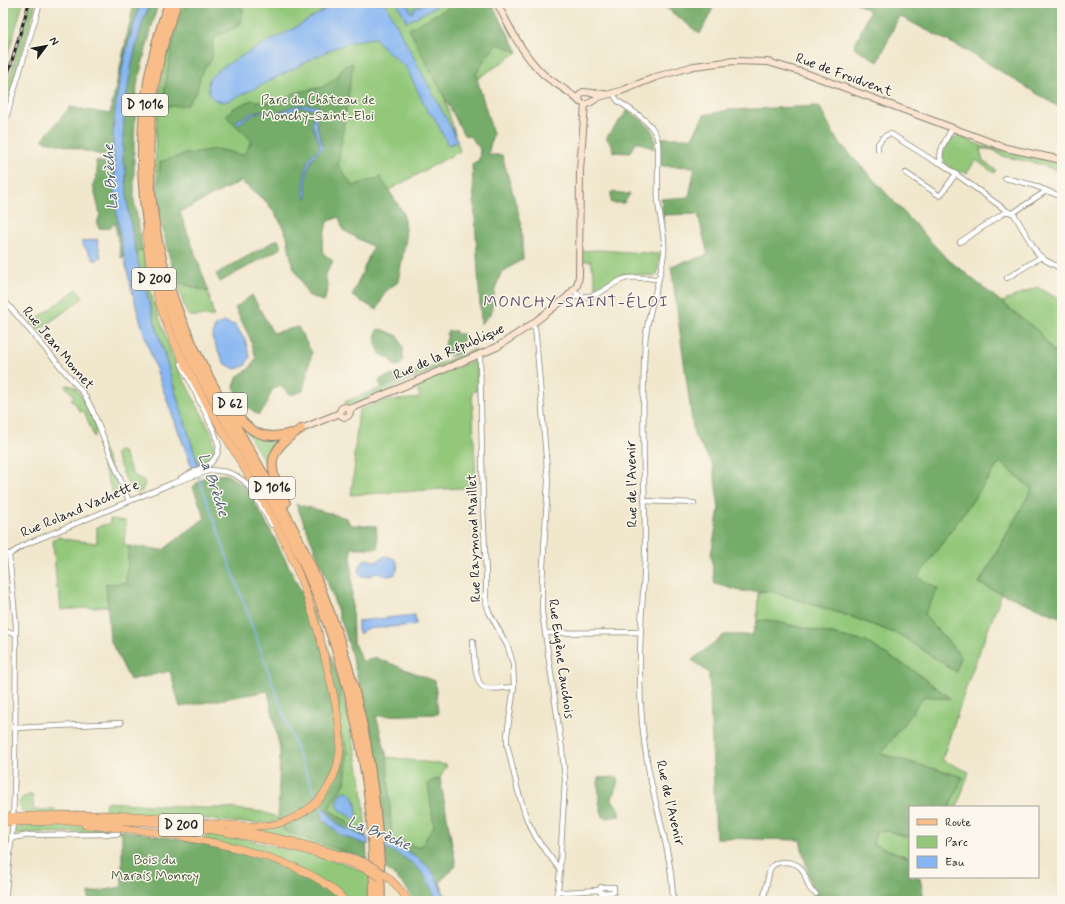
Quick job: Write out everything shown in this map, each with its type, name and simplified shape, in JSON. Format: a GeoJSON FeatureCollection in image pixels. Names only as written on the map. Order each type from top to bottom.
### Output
{"type":"FeatureCollection","features":[{"type":"Feature","properties":{"kind":"highway"},"geometry":{"type":"LineString","coordinates":[[152,60],[156,31],[164,3]]}},
{"type":"Feature","properties":{"kind":"highway","name":"D 1016"},"geometry":{"type":"LineString","coordinates":[[169,3],[152,60],[142,132],[142,172],[145,211],[150,242],[158,273],[176,326],[199,373],[284,525],[305,566],[328,624],[344,673],[359,737],[376,834]]}},
{"type":"Feature","properties":{"kind":"highway","name":"D 1016"},"geometry":{"type":"LineString","coordinates":[[177,3],[167,34],[156,78],[151,125],[150,163],[153,208],[160,250],[171,290],[186,330],[210,379],[291,523],[324,596],[346,656],[359,706],[372,771],[381,901]]}},
{"type":"Feature","properties":{"kind":"highway","name":"D 62"},"geometry":{"type":"LineString","coordinates":[[186,330],[226,398],[245,425],[260,434],[271,437],[301,429]]}},
{"type":"Feature","properties":{"kind":"highway","name":"D 62"},"geometry":{"type":"LineString","coordinates":[[301,429],[285,440],[277,449],[273,459],[273,472],[278,487],[301,535],[324,596]]}},
{"type":"Feature","properties":{"kind":"highway","name":"D 1016"},"geometry":{"type":"LineString","coordinates":[[374,901],[377,854]]}},
{"type":"Feature","properties":{"kind":"main road","name":"D 200"},"geometry":{"type":"LineString","coordinates":[[145,211],[147,246],[156,290],[164,318],[188,370],[258,493],[290,555],[306,592],[317,625],[339,718],[339,758],[333,778],[324,794],[310,808],[287,821],[273,825],[250,826],[199,823]]}},
{"type":"Feature","properties":{"kind":"main road","name":"D 200"},"geometry":{"type":"LineString","coordinates":[[3,816],[13,819],[149,831],[202,840],[276,860],[309,874],[332,889],[345,901]]}},
{"type":"Feature","properties":{"kind":"main road","name":"D 200"},"geometry":{"type":"LineString","coordinates":[[3,822],[13,819],[122,816],[160,818],[199,823],[277,838],[354,862],[377,874],[408,901]]}},
{"type":"Feature","properties":{"kind":"main road","name":"D 200"},"geometry":{"type":"LineString","coordinates":[[43,822],[116,821],[185,826],[268,841],[354,862]]}},
{"type":"Feature","properties":{"kind":"main road","name":"D 200"},"geometry":{"type":"LineString","coordinates":[[400,893],[403,901]]}},
{"type":"Feature","properties":{"kind":"street"},"geometry":{"type":"LineString","coordinates":[[3,128],[40,3]]}},
{"type":"Feature","properties":{"kind":"street"},"geometry":{"type":"LineString","coordinates":[[497,3],[512,32],[525,52],[537,68],[549,79],[583,103],[589,104],[606,94]]}},
{"type":"Feature","properties":{"kind":"street","name":"Rue de Froidvent"},"geometry":{"type":"LineString","coordinates":[[614,93],[659,76],[694,66],[734,61],[763,62],[776,64],[803,72],[1006,148],[1062,160]]}},
{"type":"Feature","properties":{"kind":"street"},"geometry":{"type":"LineString","coordinates":[[549,79],[576,91],[606,94],[614,93]]}},
{"type":"Feature","properties":{"kind":"street"},"geometry":{"type":"LineString","coordinates":[[586,92],[592,96],[592,101]]}},
{"type":"Feature","properties":{"kind":"street"},"geometry":{"type":"LineString","coordinates":[[582,296],[579,296],[574,290],[578,284],[579,276],[580,170],[583,103],[579,97],[586,92]]}},
{"type":"Feature","properties":{"kind":"street","name":"Rue de l'Avenir"},"geometry":{"type":"LineString","coordinates":[[614,93],[618,101],[650,124],[658,140],[658,199],[664,241],[659,279],[649,316],[645,345],[643,461],[645,556],[640,691],[650,776],[670,859],[673,901]]}},
{"type":"Feature","properties":{"kind":"street"},"geometry":{"type":"LineString","coordinates":[[941,163],[940,153],[952,128]]}},
{"type":"Feature","properties":{"kind":"street"},"geometry":{"type":"LineString","coordinates":[[878,149],[878,144],[882,138],[891,134],[934,161],[941,163],[1010,212],[1041,257],[1062,269]]}},
{"type":"Feature","properties":{"kind":"street"},"geometry":{"type":"LineString","coordinates":[[906,173],[940,196],[955,174]]}},
{"type":"Feature","properties":{"kind":"street"},"geometry":{"type":"LineString","coordinates":[[1005,178],[1031,184],[1062,197]]}},
{"type":"Feature","properties":{"kind":"street"},"geometry":{"type":"LineString","coordinates":[[960,242],[1046,191]]}},
{"type":"Feature","properties":{"kind":"street"},"geometry":{"type":"LineString","coordinates":[[1007,278],[1041,257]]}},
{"type":"Feature","properties":{"kind":"street"},"geometry":{"type":"LineString","coordinates":[[564,299],[599,294],[625,278],[659,279]]}},
{"type":"Feature","properties":{"kind":"street","name":"Rue de la République"},"geometry":{"type":"LineString","coordinates":[[301,429],[340,413],[343,416],[348,416],[350,414],[350,409],[500,345],[532,324],[574,290]]}},
{"type":"Feature","properties":{"kind":"street","name":"Rue Jean Monnet"},"geometry":{"type":"LineString","coordinates":[[3,299],[86,397],[129,501]]}},
{"type":"Feature","properties":{"kind":"street","name":"Rue Eugène Cauchois"},"geometry":{"type":"LineString","coordinates":[[532,324],[535,328],[536,337],[548,475],[548,499],[542,589],[545,633],[565,773],[565,798],[560,870],[558,891],[555,901]]}},
{"type":"Feature","properties":{"kind":"street"},"geometry":{"type":"LineString","coordinates":[[175,344],[184,370],[219,444],[216,458],[203,470]]}},
{"type":"Feature","properties":{"kind":"street","name":"Rue Raymond Maillet"},"geometry":{"type":"LineString","coordinates":[[480,354],[486,602],[489,612],[510,654],[513,664],[514,687],[507,740],[523,809],[533,832],[560,870]]}},
{"type":"Feature","properties":{"kind":"street"},"geometry":{"type":"LineString","coordinates":[[203,470],[224,471],[235,475],[244,481],[253,493],[290,555]]}},
{"type":"Feature","properties":{"kind":"street","name":"Rue Roland Vachette"},"geometry":{"type":"LineString","coordinates":[[6,901],[13,819],[16,633],[15,608],[9,568],[9,555],[24,545],[203,470]]}},
{"type":"Feature","properties":{"kind":"street"},"geometry":{"type":"LineString","coordinates":[[644,501],[694,503]]}},
{"type":"Feature","properties":{"kind":"street"},"geometry":{"type":"LineString","coordinates":[[3,550],[9,555]]}},
{"type":"Feature","properties":{"kind":"street"},"geometry":{"type":"LineString","coordinates":[[3,632],[16,633]]}},
{"type":"Feature","properties":{"kind":"street"},"geometry":{"type":"LineString","coordinates":[[545,633],[641,632]]}},
{"type":"Feature","properties":{"kind":"street"},"geometry":{"type":"LineString","coordinates":[[473,641],[477,677],[480,685],[486,689],[514,687]]}},
{"type":"Feature","properties":{"kind":"street"},"geometry":{"type":"LineString","coordinates":[[15,728],[121,723]]}},
{"type":"Feature","properties":{"kind":"street"},"geometry":{"type":"LineString","coordinates":[[12,838],[30,835],[118,834]]}},
{"type":"Feature","properties":{"kind":"street"},"geometry":{"type":"LineString","coordinates":[[763,901],[770,869],[773,865],[780,862],[790,863],[802,869],[810,889],[816,894]]}},
{"type":"Feature","properties":{"kind":"street"},"geometry":{"type":"LineString","coordinates":[[558,891],[599,890]]}},
{"type":"Feature","properties":{"kind":"green space"},"geometry":{"type":"Polygon","coordinates":[[[9,3],[23,3],[3,71],[3,22],[9,3]]]}},
{"type":"Feature","properties":{"kind":"green space"},"geometry":{"type":"Polygon","coordinates":[[[31,3],[36,3],[3,119],[3,100],[31,3]]]}},
{"type":"Feature","properties":{"kind":"green space"},"geometry":{"type":"Polygon","coordinates":[[[136,3],[141,3],[130,34],[123,65],[117,97],[114,129],[115,193],[124,257],[121,258],[115,223],[106,228],[99,228],[97,224],[100,214],[93,185],[97,174],[96,161],[110,164],[110,157],[42,140],[70,107],[110,114],[133,8],[136,3]]]}},
{"type":"Feature","properties":{"kind":"green space"},"geometry":{"type":"Polygon","coordinates":[[[150,3],[158,3],[137,84],[134,140],[134,200],[143,250],[135,253],[128,211],[125,165],[123,164],[124,125],[129,82],[137,40],[150,3]]]}},
{"type":"Feature","properties":{"kind":"green space","name":"Parc du Château de Monchy-Saint-Eloi"},"geometry":{"type":"Polygon","coordinates":[[[183,3],[491,3],[518,52],[445,100],[460,151],[358,207],[287,236],[281,223],[268,203],[241,181],[161,220],[157,193],[157,110],[166,56],[183,3]]]}},
{"type":"Feature","properties":{"kind":"green space"},"geometry":{"type":"Polygon","coordinates":[[[186,3],[240,3],[243,11],[241,23],[213,40],[212,59],[205,67],[200,77],[197,91],[187,105],[162,107],[168,67],[177,28],[186,3]]]}},
{"type":"Feature","properties":{"kind":"green space"},"geometry":{"type":"Polygon","coordinates":[[[457,3],[491,3],[518,52],[498,44],[485,58],[476,75],[493,134],[488,155],[502,155],[521,222],[523,259],[501,273],[495,289],[491,313],[481,324],[472,164],[479,160],[480,149],[471,137],[464,135],[409,29],[457,3]]]}},
{"type":"Feature","properties":{"kind":"green space"},"geometry":{"type":"Polygon","coordinates":[[[660,3],[717,3],[715,4],[700,34],[660,3]]]}},
{"type":"Feature","properties":{"kind":"green space"},"geometry":{"type":"Polygon","coordinates":[[[856,3],[1062,3],[1062,109],[971,53],[899,16],[878,62],[854,47],[870,11],[856,3]]]}},
{"type":"Feature","properties":{"kind":"green space"},"geometry":{"type":"Polygon","coordinates":[[[353,63],[338,165],[353,186],[380,177],[403,212],[406,238],[398,282],[385,292],[377,310],[352,296],[373,247],[343,230],[339,217],[327,222],[322,245],[323,253],[333,261],[325,276],[328,287],[324,302],[308,295],[292,264],[287,236],[281,223],[268,203],[241,181],[180,212],[209,292],[177,282],[166,246],[159,208],[156,183],[159,183],[160,162],[189,153],[217,149],[243,155],[252,141],[226,116],[232,109],[252,100],[276,104],[294,93],[322,87],[336,79],[343,67],[353,63]]]}},
{"type":"Feature","properties":{"kind":"green space"},"geometry":{"type":"Polygon","coordinates":[[[819,106],[837,140],[945,257],[1038,331],[1053,351],[1062,350],[1062,382],[1059,387],[1062,391],[1062,618],[979,584],[1032,489],[1000,462],[918,577],[938,589],[924,615],[960,655],[956,672],[902,636],[852,617],[770,591],[740,591],[715,584],[711,555],[719,509],[713,465],[694,435],[671,266],[708,255],[698,214],[663,215],[661,199],[689,197],[695,167],[661,166],[661,138],[692,138],[704,115],[729,110],[819,106]]]}},
{"type":"Feature","properties":{"kind":"green space"},"geometry":{"type":"Polygon","coordinates":[[[628,110],[644,121],[652,131],[655,142],[654,149],[637,141],[630,153],[613,152],[612,145],[606,138],[628,110]]]}},
{"type":"Feature","properties":{"kind":"green space"},"geometry":{"type":"Polygon","coordinates":[[[958,135],[982,146],[1062,163],[1062,173],[1043,165],[1002,156],[994,150],[980,149],[983,161],[996,170],[994,173],[976,160],[966,174],[963,171],[960,174],[946,164],[943,157],[950,140],[958,135]]]}},
{"type":"Feature","properties":{"kind":"green space"},"geometry":{"type":"Polygon","coordinates":[[[611,192],[630,194],[624,203],[611,203],[611,192]]]}},
{"type":"Feature","properties":{"kind":"green space"},"geometry":{"type":"Polygon","coordinates":[[[278,239],[281,248],[220,282],[216,274],[278,239]]]}},
{"type":"Feature","properties":{"kind":"green space"},"geometry":{"type":"Polygon","coordinates":[[[143,250],[151,294],[176,365],[213,436],[213,454],[199,467],[175,391],[135,253],[143,250]]]}},
{"type":"Feature","properties":{"kind":"green space"},"geometry":{"type":"Polygon","coordinates":[[[598,250],[660,254],[657,275],[623,274],[597,291],[591,261],[582,261],[581,251],[598,250]]]}},
{"type":"Feature","properties":{"kind":"green space"},"geometry":{"type":"Polygon","coordinates":[[[177,282],[208,292],[214,316],[189,316],[185,309],[177,282]]]}},
{"type":"Feature","properties":{"kind":"green space"},"geometry":{"type":"Polygon","coordinates":[[[1037,287],[1062,301],[1062,350],[1053,351],[1038,331],[1002,302],[1037,287]]]}},
{"type":"Feature","properties":{"kind":"green space"},"geometry":{"type":"Polygon","coordinates":[[[77,289],[83,298],[37,330],[31,323],[77,289]]]}},
{"type":"Feature","properties":{"kind":"green space"},"geometry":{"type":"Polygon","coordinates":[[[252,295],[273,333],[298,327],[312,353],[303,391],[290,395],[280,385],[272,390],[265,408],[258,415],[242,402],[234,387],[238,376],[250,368],[256,358],[250,338],[235,308],[252,295]]]}},
{"type":"Feature","properties":{"kind":"green space"},"geometry":{"type":"Polygon","coordinates":[[[378,329],[398,336],[403,348],[403,361],[400,365],[395,366],[390,358],[381,355],[376,342],[376,332],[378,329]]]}},
{"type":"Feature","properties":{"kind":"green space"},"geometry":{"type":"Polygon","coordinates":[[[448,331],[456,331],[456,334],[464,334],[462,348],[458,354],[450,356],[444,347],[448,331]]]}},
{"type":"Feature","properties":{"kind":"green space"},"geometry":{"type":"Polygon","coordinates":[[[475,349],[474,353],[350,406],[345,402],[369,393],[475,349]]]}},
{"type":"Feature","properties":{"kind":"green space"},"geometry":{"type":"Polygon","coordinates":[[[470,362],[477,364],[477,391],[473,391],[472,394],[476,487],[351,495],[359,410],[385,401],[420,398],[416,385],[470,362]]]}},
{"type":"Feature","properties":{"kind":"green space"},"geometry":{"type":"Polygon","coordinates":[[[417,371],[420,372],[383,388],[379,383],[380,379],[384,377],[417,371]]]}},
{"type":"Feature","properties":{"kind":"green space"},"geometry":{"type":"Polygon","coordinates":[[[68,385],[75,387],[86,403],[97,429],[94,437],[84,411],[80,412],[71,399],[74,396],[65,386],[68,385]]]}},
{"type":"Feature","properties":{"kind":"green space"},"geometry":{"type":"Polygon","coordinates":[[[247,432],[259,439],[277,440],[269,470],[247,432]]]}},
{"type":"Feature","properties":{"kind":"green space"},"geometry":{"type":"Polygon","coordinates":[[[97,444],[101,444],[120,489],[113,493],[102,464],[105,463],[97,444]]]}},
{"type":"Feature","properties":{"kind":"green space"},"geometry":{"type":"Polygon","coordinates":[[[118,451],[123,452],[133,475],[143,480],[145,484],[142,491],[137,493],[130,488],[127,483],[115,453],[118,451]]]}},
{"type":"Feature","properties":{"kind":"green space"},"geometry":{"type":"Polygon","coordinates":[[[1000,462],[1032,489],[979,583],[1002,593],[969,679],[942,760],[969,772],[957,806],[949,806],[963,777],[881,754],[924,696],[950,698],[911,669],[866,642],[767,620],[757,621],[758,592],[770,591],[852,617],[902,636],[956,672],[960,655],[924,615],[918,577],[1000,462]]]}},
{"type":"Feature","properties":{"kind":"green space"},"geometry":{"type":"Polygon","coordinates":[[[226,474],[246,487],[274,537],[325,640],[341,687],[337,723],[348,751],[345,783],[328,809],[366,835],[367,859],[284,831],[283,824],[278,818],[280,750],[268,691],[180,707],[170,671],[130,680],[110,640],[106,584],[126,583],[129,546],[163,550],[205,518],[193,487],[204,477],[226,474]]]}},
{"type":"Feature","properties":{"kind":"green space"},"geometry":{"type":"Polygon","coordinates":[[[296,504],[347,518],[350,525],[376,526],[378,548],[351,548],[353,642],[363,662],[374,657],[435,681],[438,714],[376,716],[387,757],[392,839],[420,848],[434,826],[428,783],[440,778],[456,866],[440,882],[446,901],[414,901],[409,892],[395,876],[387,870],[376,756],[368,716],[346,635],[322,566],[296,504]]]}},
{"type":"Feature","properties":{"kind":"green space"},"geometry":{"type":"Polygon","coordinates":[[[110,519],[126,521],[124,545],[129,546],[126,583],[106,584],[108,606],[61,610],[59,589],[57,589],[53,540],[59,537],[70,540],[97,543],[97,527],[110,523],[110,519]]]}},
{"type":"Feature","properties":{"kind":"green space"},"geometry":{"type":"Polygon","coordinates":[[[767,620],[866,642],[911,669],[951,699],[924,696],[881,754],[963,777],[949,806],[909,806],[909,838],[888,831],[876,831],[873,844],[909,858],[909,878],[920,878],[924,899],[930,901],[815,901],[800,840],[716,838],[709,673],[692,660],[724,635],[752,635],[757,621],[767,620]]]}},
{"type":"Feature","properties":{"kind":"green space"},"geometry":{"type":"Polygon","coordinates":[[[341,687],[354,742],[363,797],[366,835],[328,809],[345,783],[337,723],[341,687]]]}},
{"type":"Feature","properties":{"kind":"green space"},"geometry":{"type":"Polygon","coordinates":[[[387,757],[447,765],[440,778],[428,783],[434,826],[420,848],[391,839],[387,757]]]}},
{"type":"Feature","properties":{"kind":"green space"},"geometry":{"type":"Polygon","coordinates":[[[618,777],[612,800],[620,810],[620,816],[603,817],[599,802],[598,778],[618,777]]]}},
{"type":"Feature","properties":{"kind":"green space"},"geometry":{"type":"Polygon","coordinates":[[[32,794],[34,810],[55,809],[55,812],[105,810],[106,802],[201,808],[226,808],[263,812],[274,816],[280,821],[268,823],[244,823],[186,817],[34,814],[22,811],[19,803],[22,798],[32,794]]]}},
{"type":"Feature","properties":{"kind":"green space"},"geometry":{"type":"Polygon","coordinates":[[[283,824],[285,831],[347,852],[345,854],[245,828],[283,824]]]}},
{"type":"Feature","properties":{"kind":"green space"},"geometry":{"type":"Polygon","coordinates":[[[22,825],[91,827],[122,830],[123,833],[115,830],[114,832],[24,833],[17,835],[15,832],[16,828],[22,825]]]}},
{"type":"Feature","properties":{"kind":"green space","name":"Bois du Marais Monroy"},"geometry":{"type":"Polygon","coordinates":[[[122,830],[200,843],[287,866],[331,890],[341,901],[89,901],[89,893],[122,887],[122,830]]]}},
{"type":"Feature","properties":{"kind":"green space"},"geometry":{"type":"Polygon","coordinates":[[[876,831],[888,831],[909,838],[909,858],[873,844],[876,831]]]}},
{"type":"Feature","properties":{"kind":"green space"},"geometry":{"type":"Polygon","coordinates":[[[207,833],[244,839],[341,862],[371,875],[371,901],[348,901],[203,839],[207,833]]]}},
{"type":"Feature","properties":{"kind":"water","name":"La Brèche"},"geometry":{"type":"Polygon","coordinates":[[[141,3],[150,3],[137,40],[129,82],[124,125],[123,164],[125,165],[128,211],[139,267],[199,467],[193,470],[158,376],[138,312],[122,247],[116,208],[113,148],[114,117],[125,55],[141,3]]]}},
{"type":"Feature","properties":{"kind":"water"},"geometry":{"type":"Polygon","coordinates":[[[336,3],[385,3],[458,141],[449,145],[447,143],[434,117],[428,112],[406,67],[387,51],[375,38],[364,39],[334,48],[231,100],[220,101],[212,98],[208,85],[209,79],[218,70],[293,29],[336,3]]]}},
{"type":"Feature","properties":{"kind":"water"},"geometry":{"type":"Polygon","coordinates":[[[397,3],[408,3],[411,13],[414,11],[413,9],[425,3],[442,3],[407,22],[397,3]]]}},
{"type":"Feature","properties":{"kind":"water"},"geometry":{"type":"Polygon","coordinates":[[[294,106],[315,106],[322,110],[316,119],[316,124],[323,147],[312,159],[308,168],[306,183],[307,198],[304,198],[304,177],[306,166],[310,157],[320,145],[312,124],[314,116],[319,110],[301,107],[278,116],[265,112],[253,115],[238,124],[236,121],[252,113],[263,110],[278,113],[294,106]]]}},
{"type":"Feature","properties":{"kind":"water"},"geometry":{"type":"Polygon","coordinates":[[[97,239],[101,257],[95,261],[81,242],[97,239]]]}},
{"type":"Feature","properties":{"kind":"water"},"geometry":{"type":"Polygon","coordinates":[[[224,322],[235,325],[245,340],[250,357],[245,366],[235,369],[224,363],[218,351],[212,337],[215,326],[224,322]]]}},
{"type":"Feature","properties":{"kind":"water"},"geometry":{"type":"Polygon","coordinates":[[[386,556],[390,557],[397,563],[398,566],[394,575],[388,576],[376,573],[366,577],[359,574],[360,565],[364,560],[377,561],[386,556]]]}},
{"type":"Feature","properties":{"kind":"water"},"geometry":{"type":"Polygon","coordinates":[[[415,615],[416,625],[365,629],[360,634],[358,630],[358,621],[415,615]]]}},
{"type":"Feature","properties":{"kind":"water"},"geometry":{"type":"Polygon","coordinates":[[[347,791],[353,796],[355,802],[357,816],[354,819],[341,811],[337,804],[341,793],[347,791]]]}},
{"type":"Feature","properties":{"kind":"water","name":"La Brèche"},"geometry":{"type":"Polygon","coordinates":[[[324,808],[340,826],[368,838],[368,845],[340,835],[322,819],[324,808]]]}},
{"type":"Feature","properties":{"kind":"water","name":"La Brèche"},"geometry":{"type":"Polygon","coordinates":[[[384,842],[399,847],[426,865],[436,877],[445,901],[437,901],[431,886],[418,868],[394,852],[384,849],[384,842]]]}},
{"type":"Feature","properties":{"kind":"waterway","name":"La Brèche"},"geometry":{"type":"LineString","coordinates":[[198,476],[300,759],[317,798]]}},
{"type":"Feature","properties":{"kind":"waterway","name":"La Brèche"},"geometry":{"type":"LineString","coordinates":[[319,803],[324,814]]}},
{"type":"Feature","properties":{"kind":"railway"},"geometry":{"type":"LineString","coordinates":[[3,91],[29,3]]}},
{"type":"Feature","properties":{"kind":"district","name":"MONCHY-SAINT-ÉLOI"},"geometry":{"type":"Point","coordinates":[576,302]}}]}
